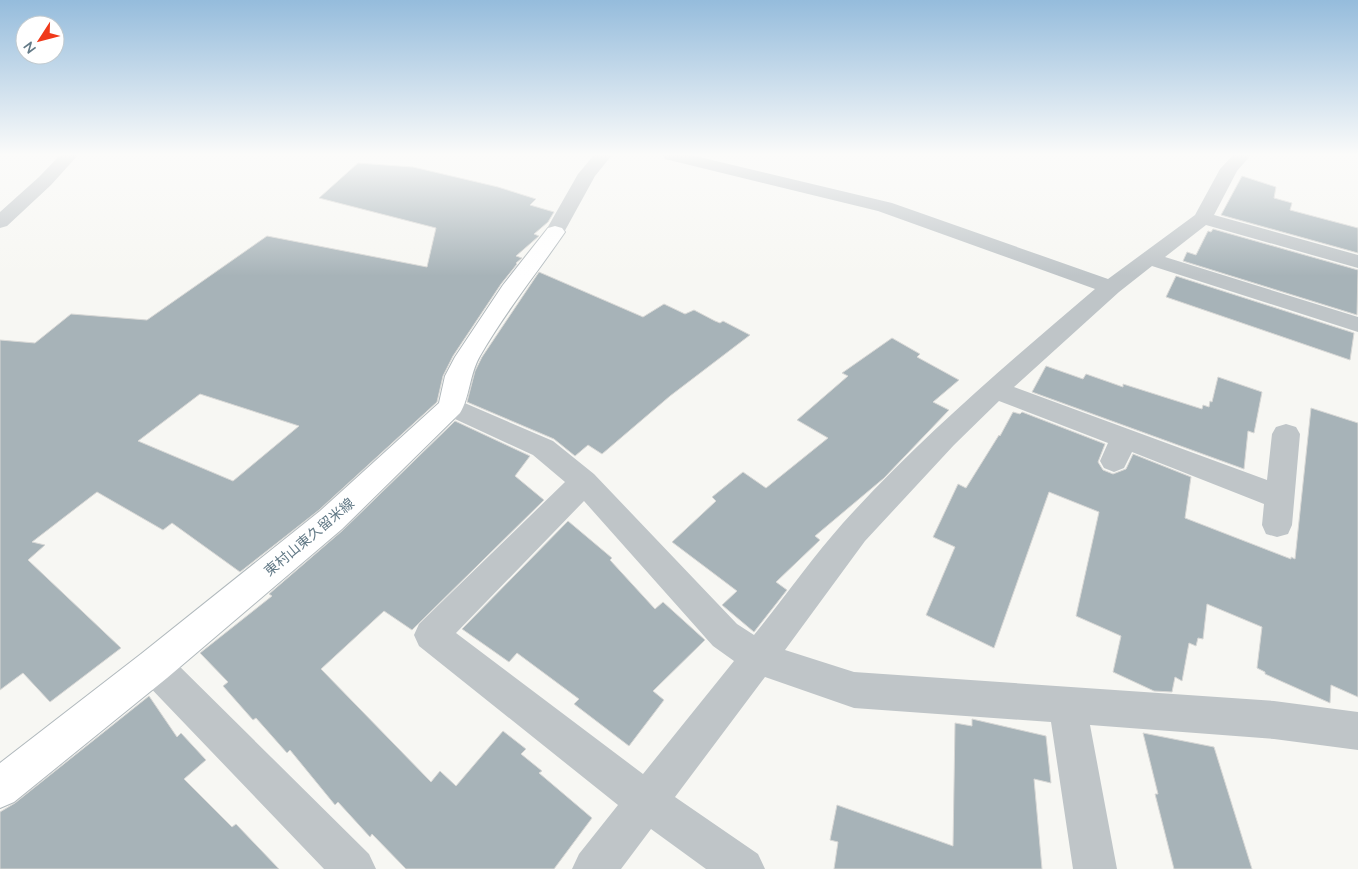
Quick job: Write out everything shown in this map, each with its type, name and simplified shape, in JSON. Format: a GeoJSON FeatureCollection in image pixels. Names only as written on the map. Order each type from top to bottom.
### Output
{"type":"FeatureCollection","features":[{"type":"Feature","properties":{"kind":"main road"},"geometry":{"type":"LineString","coordinates":[[451,408],[458,376],[467,357],[511,290],[555,232]]}},
{"type":"Feature","properties":{"kind":"main road","name":"東村山東久留米線"},"geometry":{"type":"LineString","coordinates":[[0,788],[154,666],[331,520],[451,408]]}},
{"type":"Feature","properties":{"kind":"street"},"geometry":{"type":"LineString","coordinates":[[0,222],[29,196]]}},
{"type":"Feature","properties":{"kind":"street"},"geometry":{"type":"LineString","coordinates":[[555,232],[575,196]]}},
{"type":"Feature","properties":{"kind":"street"},"geometry":{"type":"LineString","coordinates":[[838,196],[885,207],[1111,287]]}},
{"type":"Feature","properties":{"kind":"street"},"geometry":{"type":"LineString","coordinates":[[594,869],[854,532],[944,438],[995,390],[1111,287],[1150,260],[1203,218],[1215,196]]}},
{"type":"Feature","properties":{"kind":"street"},"geometry":{"type":"LineString","coordinates":[[1203,218],[1358,262]]}},
{"type":"Feature","properties":{"kind":"street"},"geometry":{"type":"LineString","coordinates":[[1150,260],[1358,325]]}},
{"type":"Feature","properties":{"kind":"street"},"geometry":{"type":"LineString","coordinates":[[995,390],[1119,450],[1279,497]]}},
{"type":"Feature","properties":{"kind":"street"},"geometry":{"type":"LineString","coordinates":[[451,408],[543,448],[584,482],[725,635],[758,658],[854,690],[1274,720],[1358,731]]}},
{"type":"Feature","properties":{"kind":"street"},"geometry":{"type":"LineString","coordinates":[[1277,525],[1286,434]]}},
{"type":"Feature","properties":{"kind":"street"},"geometry":{"type":"LineString","coordinates":[[584,482],[431,635],[646,801],[743,869]]}},
{"type":"Feature","properties":{"kind":"street"},"geometry":{"type":"LineString","coordinates":[[154,666],[354,869]]}},
{"type":"Feature","properties":{"kind":"street"},"geometry":{"type":"LineString","coordinates":[[1067,704],[1095,869]]}},
{"type":"Feature","properties":{"kind":"building"},"geometry":{"type":"Polygon","coordinates":[[[322,196],[525,196],[536,199],[530,205],[554,212],[548,222],[534,234],[539,236],[516,256],[522,258],[516,263],[501,284],[453,356],[443,376],[437,402],[319,510],[240,572],[172,523],[163,530],[97,492],[32,542],[45,545],[28,560],[121,648],[50,702],[23,673],[0,690],[0,340],[35,343],[71,314],[147,320],[267,236],[427,267],[436,228],[319,198],[322,196]],[[200,394],[138,441],[233,481],[299,426],[200,394]]]}},
{"type":"Feature","properties":{"kind":"building"},"geometry":{"type":"Polygon","coordinates":[[[1231,196],[1274,196],[1274,198],[1292,203],[1290,210],[1358,228],[1358,253],[1221,215],[1231,196]]]}},
{"type":"Feature","properties":{"kind":"building"},"geometry":{"type":"Polygon","coordinates":[[[1213,229],[1358,270],[1357,315],[1183,261],[1187,252],[1196,255],[1208,231],[1211,232],[1213,229]]]}},
{"type":"Feature","properties":{"kind":"building"},"geometry":{"type":"Polygon","coordinates":[[[539,272],[643,317],[664,304],[685,314],[694,310],[720,323],[723,321],[750,335],[670,396],[602,454],[588,445],[575,456],[554,439],[467,402],[475,371],[482,357],[539,272]]]}},
{"type":"Feature","properties":{"kind":"building"},"geometry":{"type":"Polygon","coordinates":[[[1176,276],[1354,333],[1350,360],[1166,297],[1176,276]]]}},
{"type":"Feature","properties":{"kind":"building"},"geometry":{"type":"Polygon","coordinates":[[[892,338],[920,354],[917,357],[959,380],[933,402],[949,410],[884,478],[815,536],[820,540],[776,582],[787,590],[754,632],[722,605],[737,591],[672,542],[716,501],[712,497],[743,472],[766,488],[828,438],[797,420],[848,376],[842,373],[892,338]]]}},
{"type":"Feature","properties":{"kind":"building"},"geometry":{"type":"Polygon","coordinates":[[[1046,366],[1083,379],[1086,374],[1123,387],[1123,384],[1202,409],[1203,405],[1209,407],[1210,401],[1212,402],[1218,377],[1262,392],[1254,433],[1248,431],[1244,469],[1032,392],[1046,366]]]}},
{"type":"Feature","properties":{"kind":"building"},"geometry":{"type":"Polygon","coordinates":[[[1311,408],[1358,423],[1358,697],[1331,685],[1330,703],[1265,674],[1265,672],[1257,668],[1262,627],[1207,604],[1203,639],[1198,638],[1196,646],[1189,643],[1182,681],[1175,677],[1172,692],[1154,691],[1113,672],[1121,636],[1076,616],[1099,512],[1049,492],[994,648],[926,615],[955,547],[933,537],[958,484],[966,488],[1000,436],[1013,412],[1020,414],[1022,412],[1105,444],[1098,462],[1103,470],[1113,474],[1126,469],[1133,454],[1191,477],[1185,518],[1295,559],[1311,408]]]}},
{"type":"Feature","properties":{"kind":"building"},"geometry":{"type":"Polygon","coordinates":[[[455,421],[530,456],[515,476],[544,500],[412,630],[384,611],[321,669],[431,782],[440,771],[456,786],[503,731],[526,749],[521,754],[542,771],[539,773],[592,818],[554,869],[406,869],[372,834],[370,837],[338,802],[335,805],[290,750],[287,753],[256,718],[253,720],[223,686],[228,682],[200,653],[272,596],[269,594],[343,530],[455,421]]]}},
{"type":"Feature","properties":{"kind":"building"},"geometry":{"type":"Polygon","coordinates":[[[568,521],[612,558],[610,560],[655,609],[663,602],[705,640],[653,691],[664,700],[629,746],[574,704],[579,699],[517,653],[509,662],[462,629],[568,521]]]}},
{"type":"Feature","properties":{"kind":"building"},"geometry":{"type":"Polygon","coordinates":[[[149,696],[177,737],[181,733],[206,760],[184,779],[232,827],[236,824],[279,869],[0,869],[0,812],[15,803],[149,696]]]}},
{"type":"Feature","properties":{"kind":"building"},"geometry":{"type":"Polygon","coordinates":[[[972,719],[1046,736],[1051,783],[1034,779],[1042,869],[834,869],[838,842],[830,840],[837,805],[953,846],[955,723],[972,726],[972,719]]]}},
{"type":"Feature","properties":{"kind":"building"},"geometry":{"type":"Polygon","coordinates":[[[1143,733],[1214,747],[1252,869],[1174,869],[1155,794],[1158,794],[1143,733]]]}}]}
